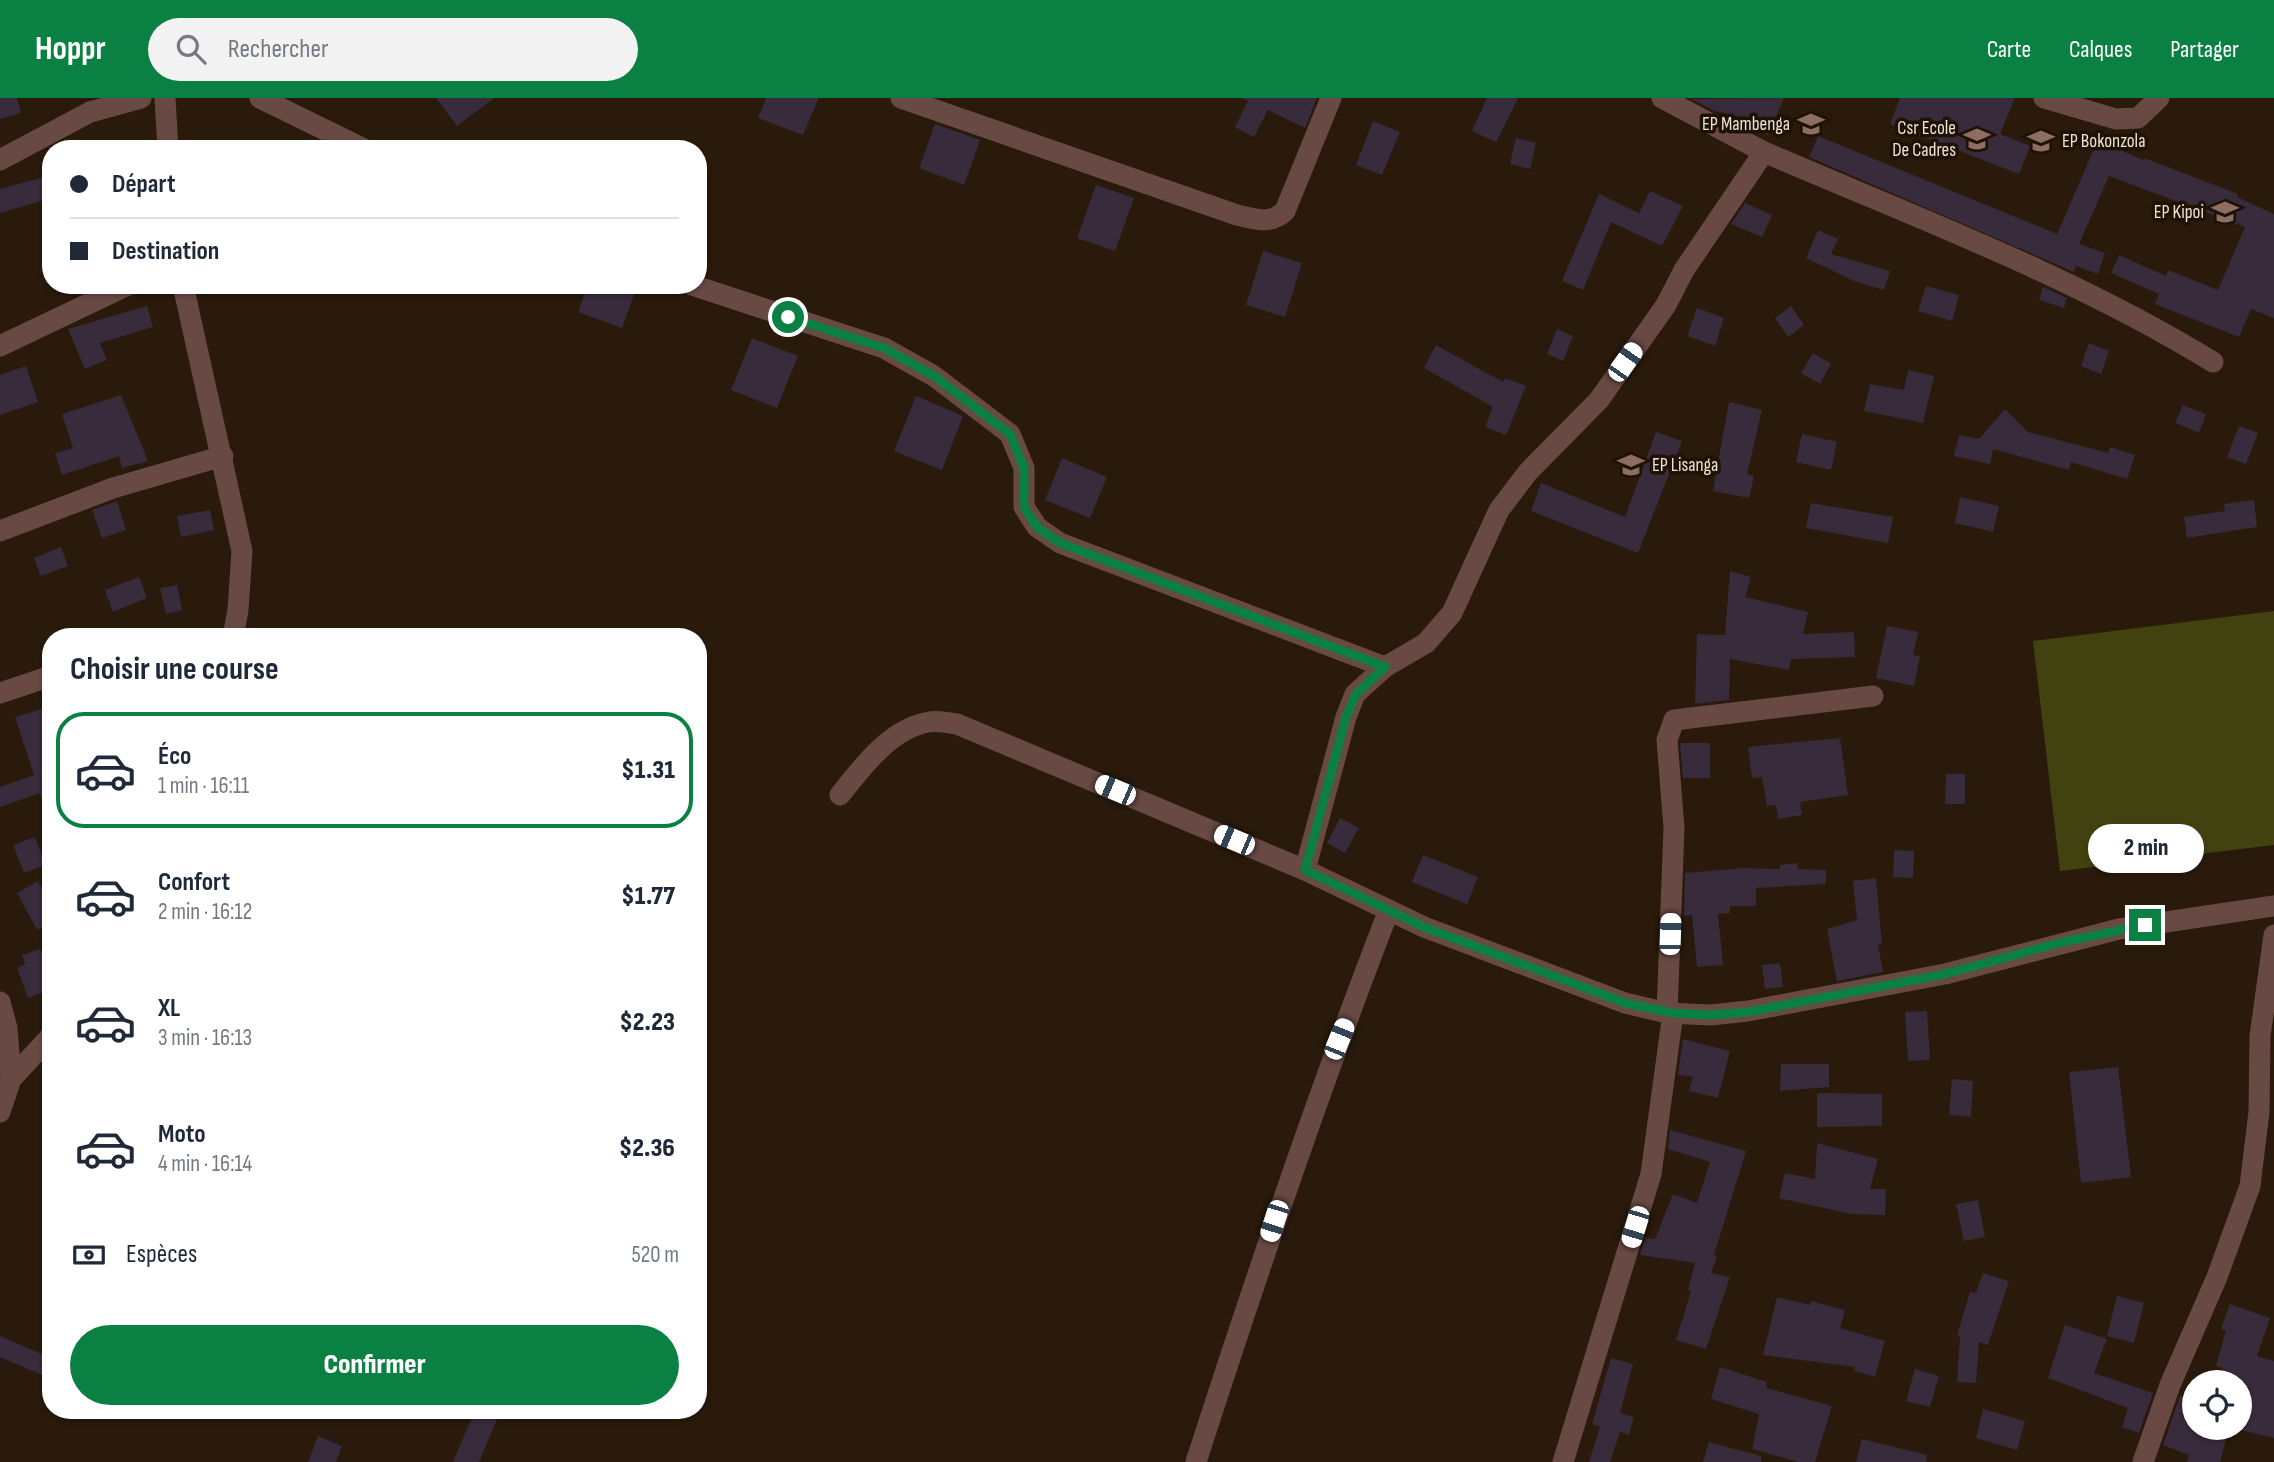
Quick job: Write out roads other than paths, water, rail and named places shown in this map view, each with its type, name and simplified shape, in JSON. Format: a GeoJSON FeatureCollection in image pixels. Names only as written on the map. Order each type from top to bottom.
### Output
{"type":"FeatureCollection","features":[{"type":"Feature","properties":{"kind":"street"},"geometry":{"type":"LineString","coordinates":[[0,160],[90,112],[141,98]]}},
{"type":"Feature","properties":{"kind":"street"},"geometry":{"type":"LineString","coordinates":[[165,98],[167,140]]}},
{"type":"Feature","properties":{"kind":"street"},"geometry":{"type":"LineString","coordinates":[[261,98],[346,140]]}},
{"type":"Feature","properties":{"kind":"street"},"geometry":{"type":"LineString","coordinates":[[901,98],[1237,215],[1268,221],[1285,211],[1331,98]]}},
{"type":"Feature","properties":{"kind":"street"},"geometry":{"type":"LineString","coordinates":[[2044,98],[2116,119],[2138,118],[2159,98]]}},
{"type":"Feature","properties":{"kind":"street"},"geometry":{"type":"LineString","coordinates":[[1669,100],[1764,152],[2029,267],[2158,328],[2213,362]]}},
{"type":"Feature","properties":{"kind":"street"},"geometry":{"type":"LineString","coordinates":[[1305,870],[1346,717],[1356,694],[1385,667],[1426,643],[1452,614],[1499,510],[1528,472],[1599,400],[1666,305],[1684,270],[1764,152]]}},
{"type":"Feature","properties":{"kind":"street"},"geometry":{"type":"LineString","coordinates":[[707,290],[884,348],[934,376],[1010,434],[1024,468],[1024,507],[1037,527],[1060,543],[1385,667]]}},
{"type":"Feature","properties":{"kind":"street"},"geometry":{"type":"LineString","coordinates":[[0,346],[109,294]]}},
{"type":"Feature","properties":{"kind":"street"},"geometry":{"type":"LineString","coordinates":[[185,294],[242,551],[235,628]]}},
{"type":"Feature","properties":{"kind":"street"},"geometry":{"type":"LineString","coordinates":[[0,531],[113,488],[223,456]]}},
{"type":"Feature","properties":{"kind":"street"},"geometry":{"type":"LineString","coordinates":[[0,693],[42,679]]}},
{"type":"Feature","properties":{"kind":"street"},"geometry":{"type":"LineString","coordinates":[[1563,1462],[1651,1174],[1670,1013],[1674,828],[1667,740],[1674,720],[1873,696]]}},
{"type":"Feature","properties":{"kind":"street"},"geometry":{"type":"LineString","coordinates":[[840,795],[866,761],[904,732],[929,722],[957,724],[1305,870],[1424,927],[1625,1003],[1670,1013],[1711,1015],[1748,1012],[1945,974],[2119,929],[2274,906]]}},
{"type":"Feature","properties":{"kind":"street"},"geometry":{"type":"LineString","coordinates":[[1196,1462],[1274,1221],[1339,1039],[1389,910]]}},
{"type":"Feature","properties":{"kind":"street"},"geometry":{"type":"LineString","coordinates":[[2143,1462],[2170,1385],[2217,1277],[2250,1186],[2259,1112],[2260,1036],[2274,935]]}},
{"type":"Feature","properties":{"kind":"street"},"geometry":{"type":"LineString","coordinates":[[0,1002],[7,1028],[11,1079],[0,1112]]}},
{"type":"Feature","properties":{"kind":"street"},"geometry":{"type":"LineString","coordinates":[[11,1079],[42,1046]]}},
{"type":"Feature","properties":{"kind":"place","name":"EP Mambenga"},"geometry":{"type":"Point","coordinates":[1811,124]}},
{"type":"Feature","properties":{"kind":"place","name":"Csr Ecole De Cadres"},"geometry":{"type":"Point","coordinates":[1977,139]}},
{"type":"Feature","properties":{"kind":"place","name":"EP Bokonzola"},"geometry":{"type":"Point","coordinates":[2041,141]}},
{"type":"Feature","properties":{"kind":"place","name":"EP Kipoi"},"geometry":{"type":"Point","coordinates":[2225,212]}},
{"type":"Feature","properties":{"kind":"place","name":"EP Lisanga"},"geometry":{"type":"Point","coordinates":[1631,465]}}]}
